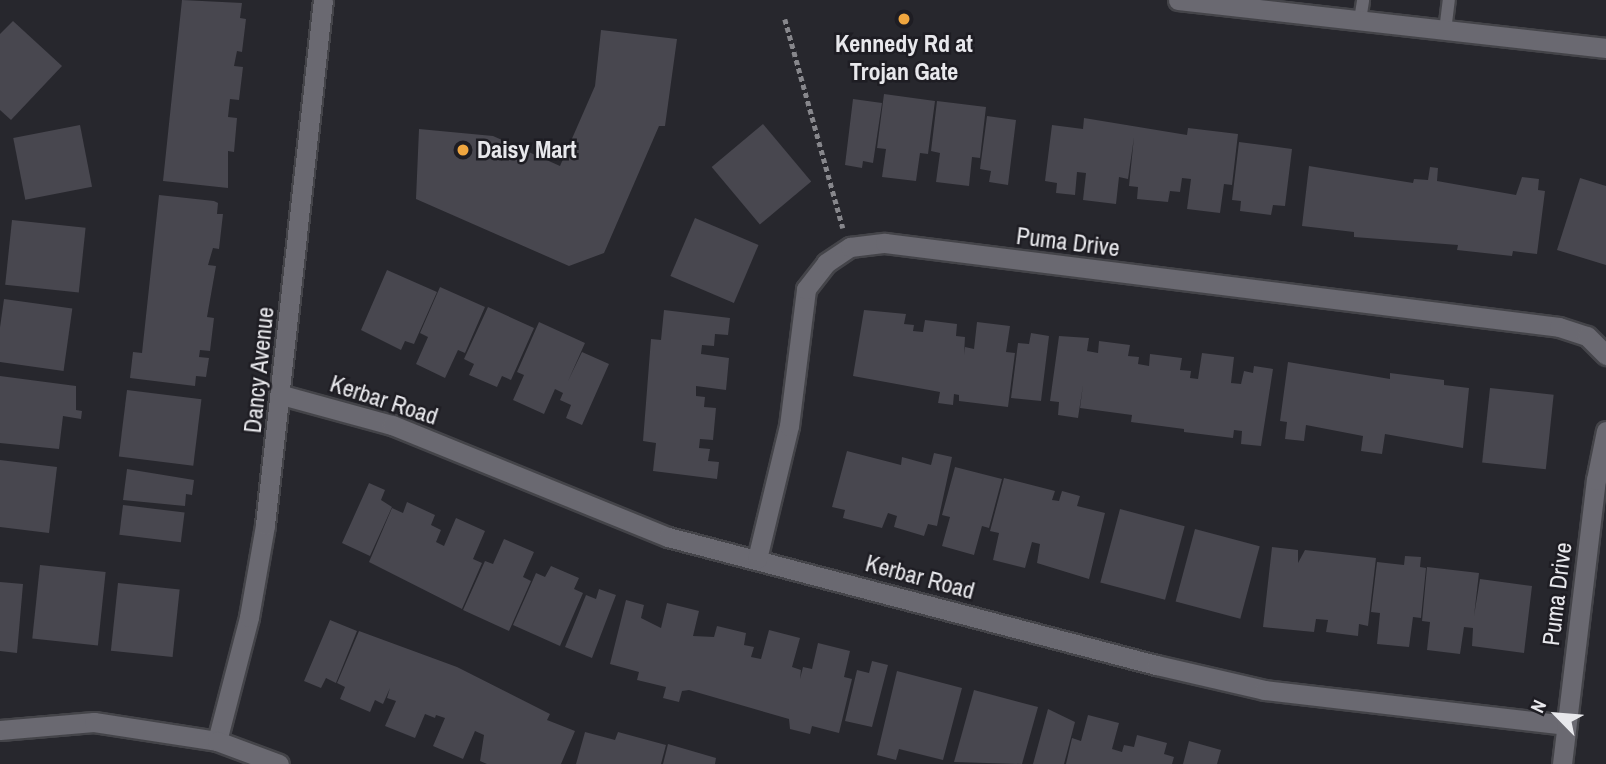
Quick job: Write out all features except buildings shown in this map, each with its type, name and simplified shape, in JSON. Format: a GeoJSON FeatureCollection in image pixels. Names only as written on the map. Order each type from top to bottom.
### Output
{"type":"FeatureCollection","features":[{"type":"Feature","properties":{"kind":"street","name":"Dancy Avenue"},"geometry":{"type":"LineString","coordinates":[[217,741],[249,617],[282,395],[323,0]]}},
{"type":"Feature","properties":{"kind":"street"},"geometry":{"type":"LineString","coordinates":[[1178,0],[1606,48]]}},
{"type":"Feature","properties":{"kind":"street","name":"Puma Drive"},"geometry":{"type":"LineString","coordinates":[[849,247],[884,243],[1559,327],[1587,336],[1606,355]]}},
{"type":"Feature","properties":{"kind":"street"},"geometry":{"type":"LineString","coordinates":[[757,559],[789,426],[806,289],[826,263],[849,247]]}},
{"type":"Feature","properties":{"kind":"street","name":"Kerbar Road"},"geometry":{"type":"LineString","coordinates":[[282,395],[393,425],[614,519],[757,559],[1264,690],[1566,725]]}},
{"type":"Feature","properties":{"kind":"street","name":"Puma Drive"},"geometry":{"type":"LineString","coordinates":[[1562,764],[1596,480],[1606,431]]}},
{"type":"Feature","properties":{"kind":"street"},"geometry":{"type":"LineString","coordinates":[[0,730],[94,722],[217,741],[279,764]]}},
{"type":"Feature","properties":{"kind":"lane"},"geometry":{"type":"LineString","coordinates":[[1360,20],[1363,0]]}},
{"type":"Feature","properties":{"kind":"lane"},"geometry":{"type":"LineString","coordinates":[[1445,31],[1449,0]]}},
{"type":"Feature","properties":{"kind":"path"},"geometry":{"type":"LineString","coordinates":[[785,19],[849,247]]}},
{"type":"Feature","properties":{"kind":"place","name":"Kennedy Rd at Trojan Gate"},"geometry":{"type":"Point","coordinates":[904,19]}},
{"type":"Feature","properties":{"kind":"place","name":"Daisy Mart"},"geometry":{"type":"Point","coordinates":[463,150]}}]}
